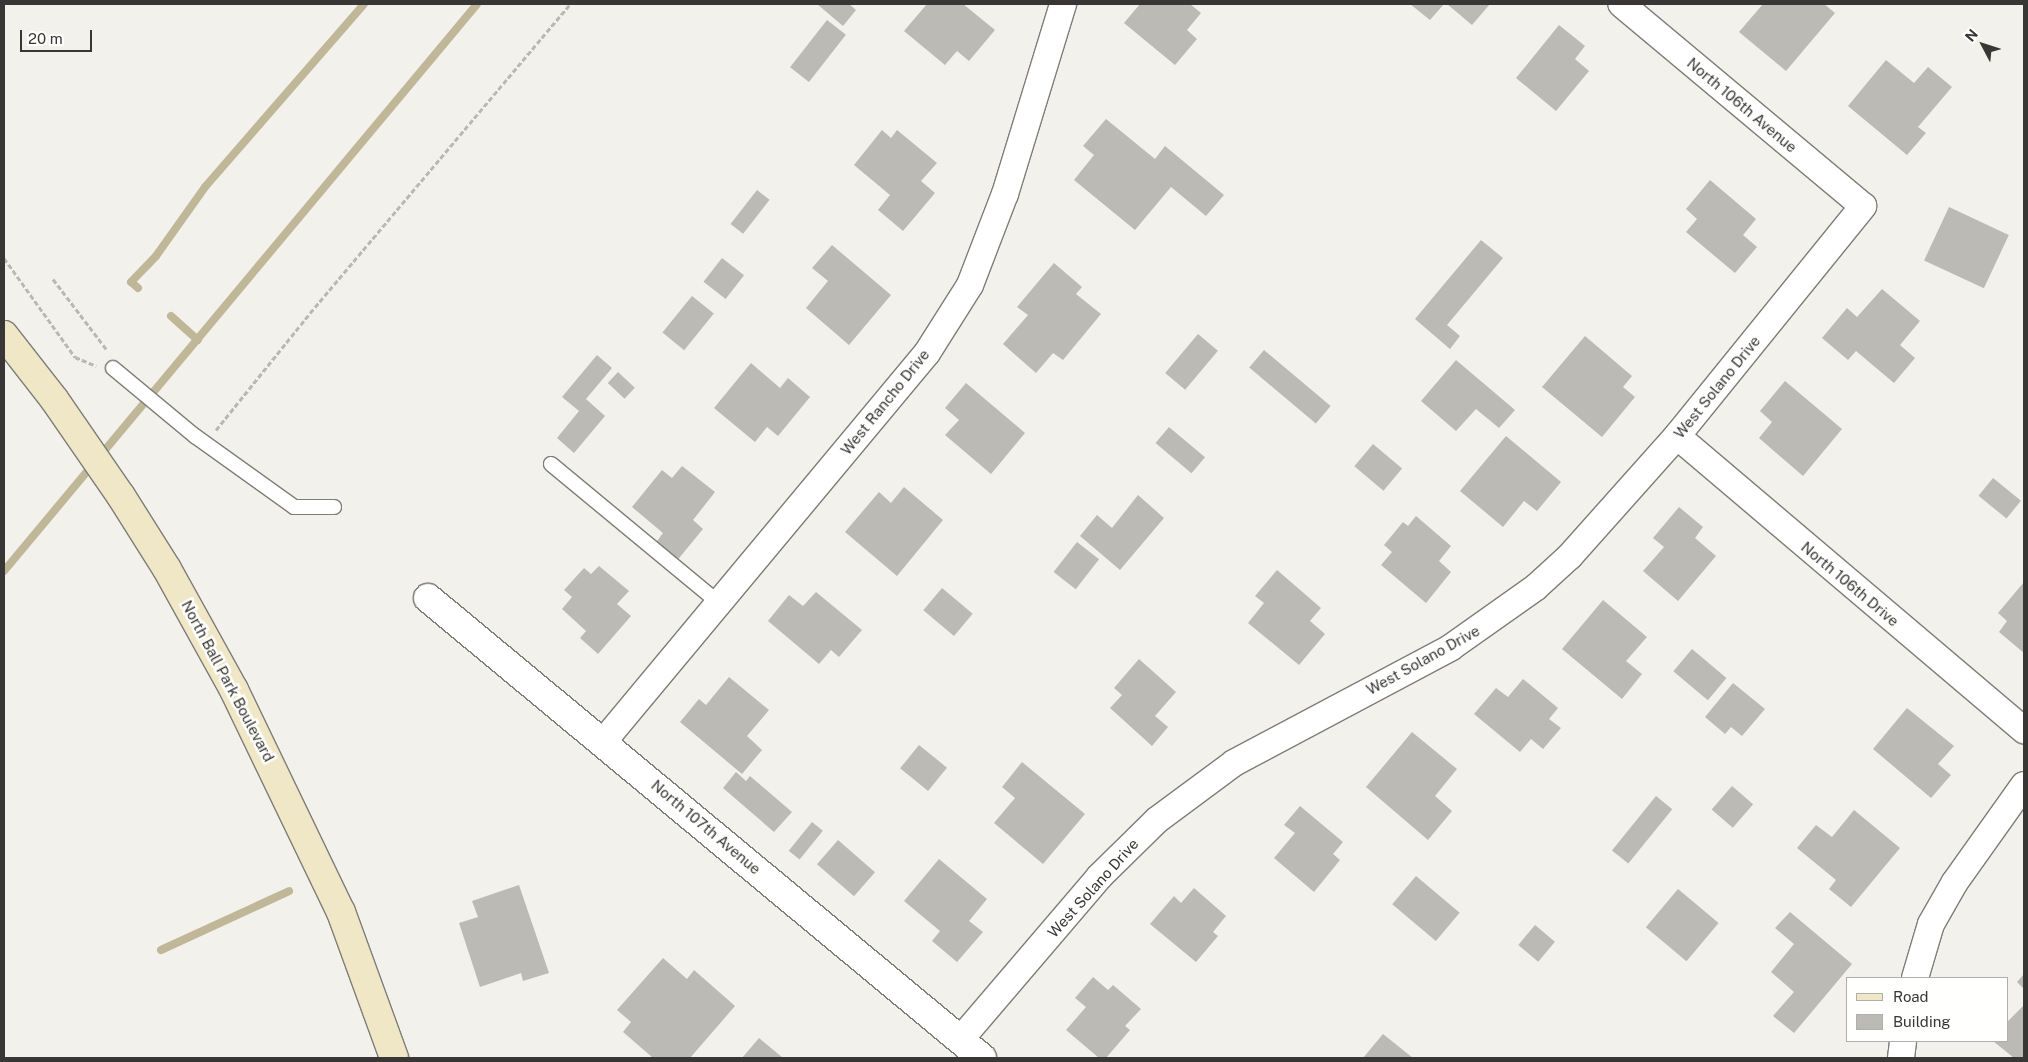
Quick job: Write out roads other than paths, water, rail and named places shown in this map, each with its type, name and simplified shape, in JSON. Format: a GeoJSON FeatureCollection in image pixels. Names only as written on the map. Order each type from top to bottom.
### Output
{"type":"FeatureCollection","features":[{"type":"Feature","properties":{"kind":"main road","name":"North Ball Park Boulevard"},"geometry":{"type":"LineString","coordinates":[[4,335],[54,399],[156,552],[258,734],[341,912],[394,1058]]}},
{"type":"Feature","properties":{"kind":"street","name":"West Rancho Drive"},"geometry":{"type":"LineString","coordinates":[[603,742],[927,353],[970,285],[1005,194],[1063,4]]}},
{"type":"Feature","properties":{"kind":"street","name":"North 106th Avenue"},"geometry":{"type":"LineString","coordinates":[[1621,4],[1863,206]]}},
{"type":"Feature","properties":{"kind":"street","name":"West Solano Drive"},"geometry":{"type":"LineString","coordinates":[[960,1040],[1099,877],[1157,820],[1234,763],[1289,732],[1411,671],[1487,624],[1570,556],[1677,436],[1863,206]]}},
{"type":"Feature","properties":{"kind":"street","name":"North 106th Drive"},"geometry":{"type":"LineString","coordinates":[[1677,436],[2024,730]]}},
{"type":"Feature","properties":{"kind":"street","name":"North 107th Avenue"},"geometry":{"type":"LineString","coordinates":[[428,598],[982,1058]]}},
{"type":"Feature","properties":{"kind":"street"},"geometry":{"type":"LineString","coordinates":[[1915,977],[1932,924],[1955,882],[2024,785]]}},
{"type":"Feature","properties":{"kind":"street"},"geometry":{"type":"LineString","coordinates":[[1901,1058],[1903,1042]]}},
{"type":"Feature","properties":{"kind":"lane"},"geometry":{"type":"LineString","coordinates":[[113,368],[200,439],[294,508],[334,507]]}},
{"type":"Feature","properties":{"kind":"lane"},"geometry":{"type":"LineString","coordinates":[[551,464],[718,602]]}},
{"type":"Feature","properties":{"kind":"waterway"},"geometry":{"type":"LineString","coordinates":[[138,288],[131,282],[156,256],[205,187],[364,4]]}},
{"type":"Feature","properties":{"kind":"waterway"},"geometry":{"type":"LineString","coordinates":[[4,571],[477,4]]}},
{"type":"Feature","properties":{"kind":"waterway"},"geometry":{"type":"LineString","coordinates":[[171,316],[198,340]]}},
{"type":"Feature","properties":{"kind":"waterway"},"geometry":{"type":"LineString","coordinates":[[161,950],[289,891]]}}]}
